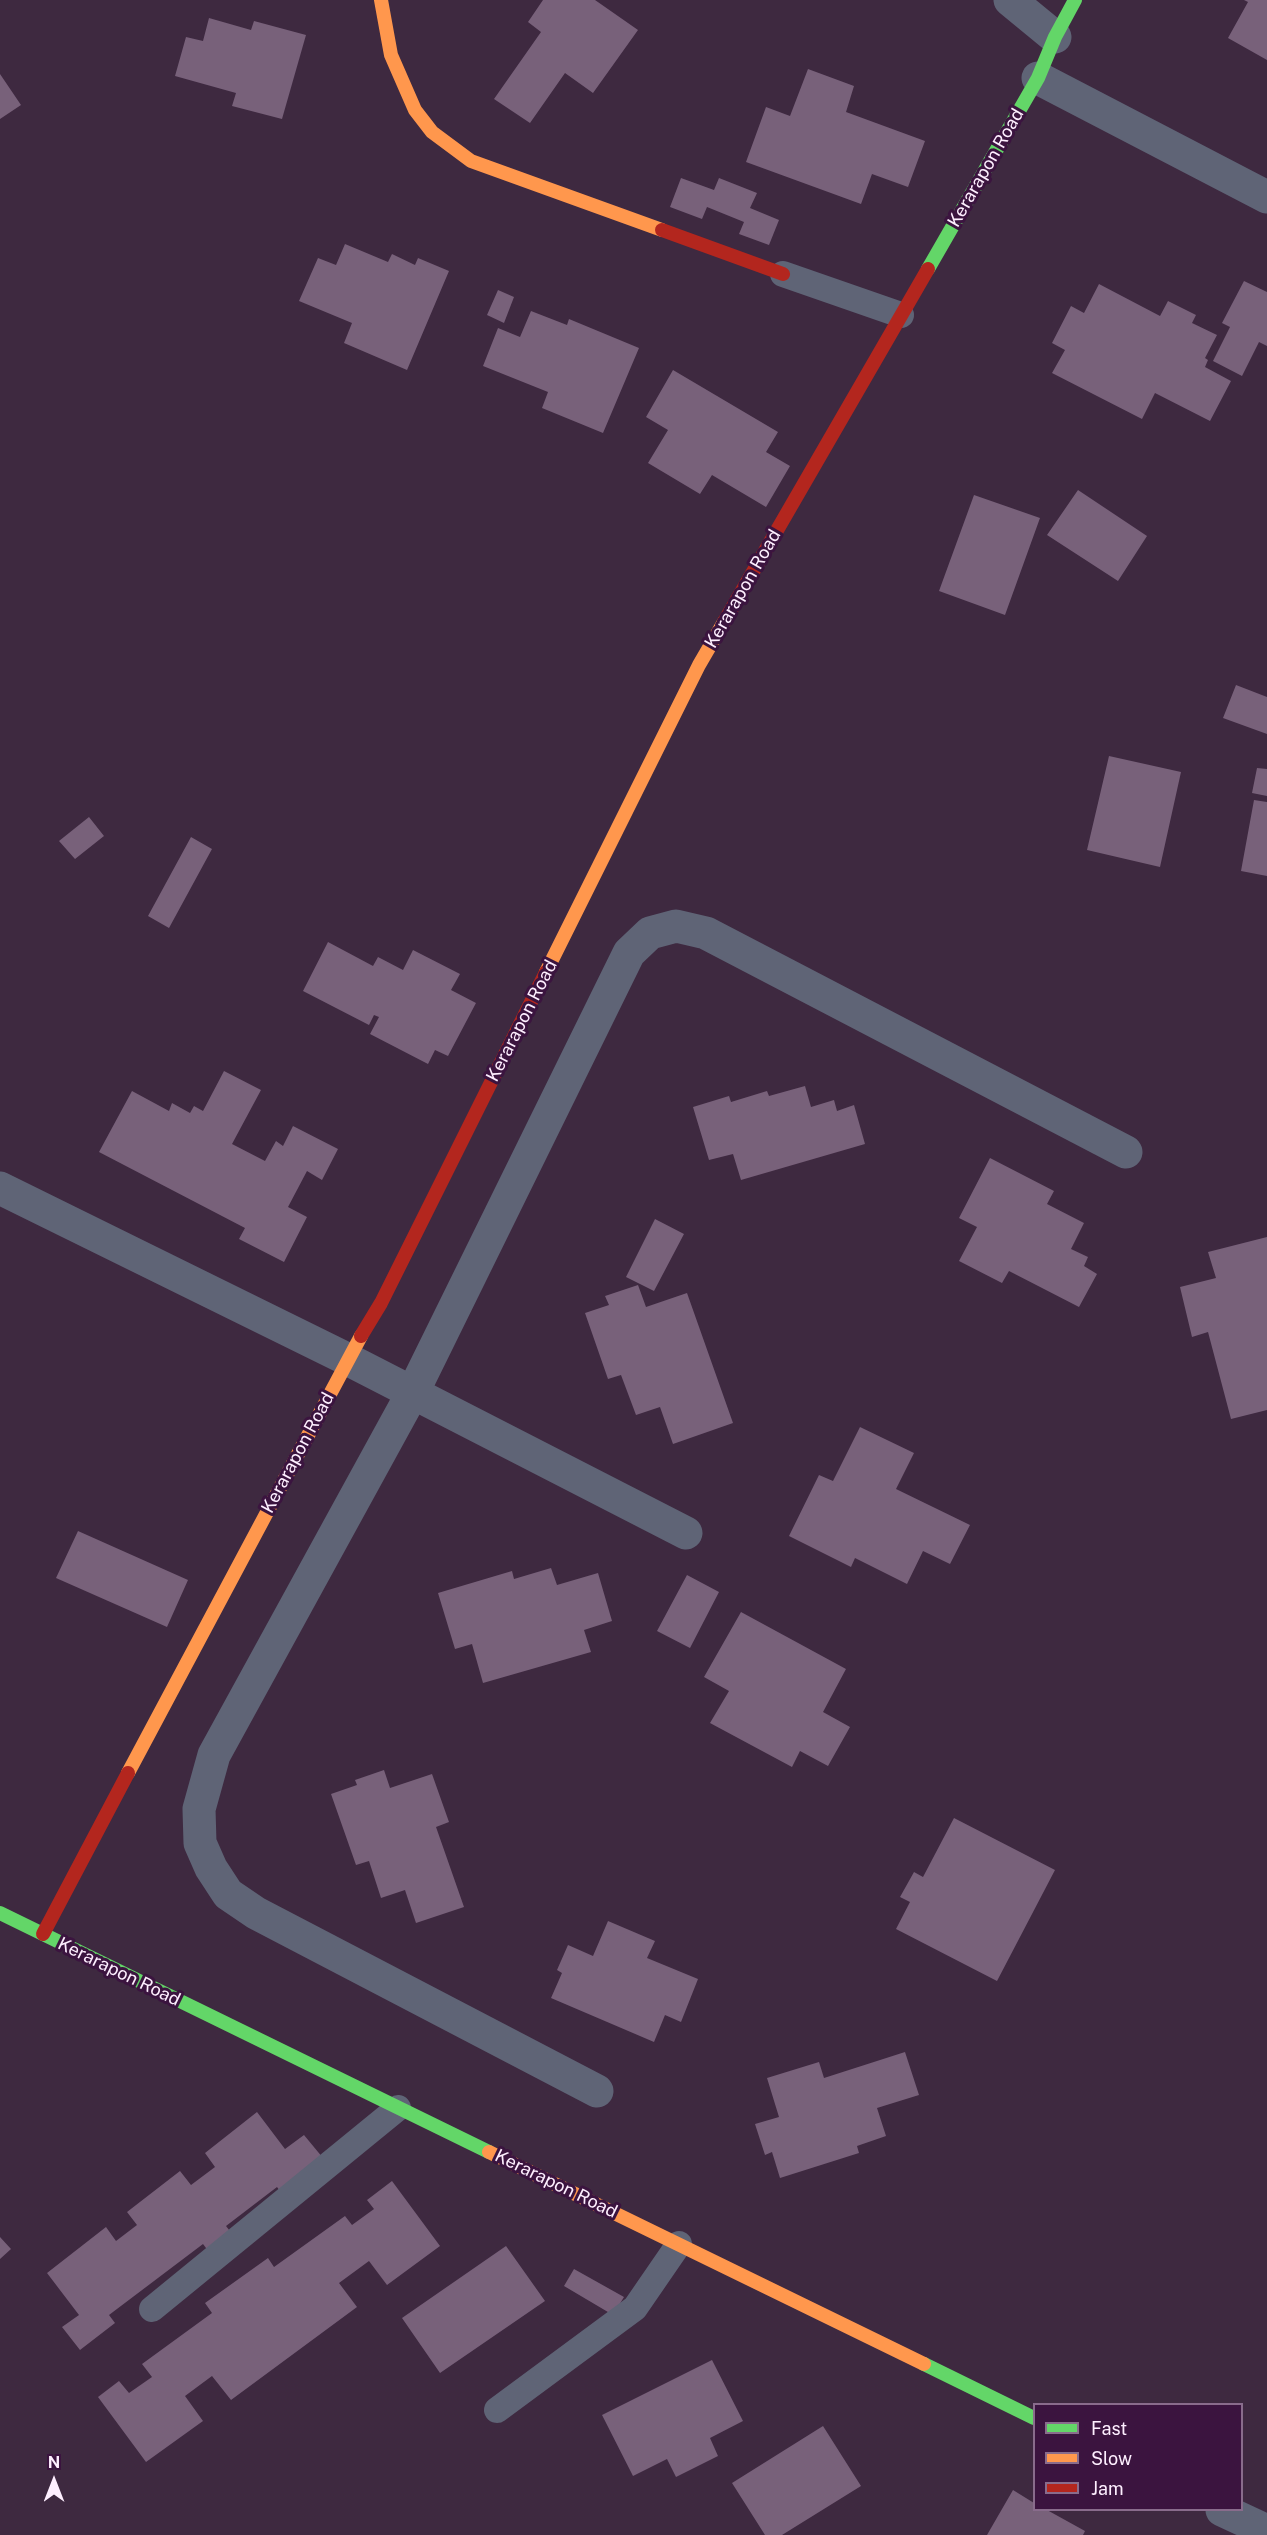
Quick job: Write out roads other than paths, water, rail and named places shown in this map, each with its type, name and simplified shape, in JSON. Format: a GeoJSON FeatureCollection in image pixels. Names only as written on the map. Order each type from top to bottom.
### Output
{"type":"FeatureCollection","features":[{"type":"Feature","properties":{"kind":"street"},"geometry":{"type":"LineString","coordinates":[[381,0],[391,54],[415,110],[432,132],[471,161],[783,274]]}},
{"type":"Feature","properties":{"kind":"street"},"geometry":{"type":"LineString","coordinates":[[1011,0],[1055,37]]}},
{"type":"Feature","properties":{"kind":"street","name":"Kerarapon Road"},"geometry":{"type":"LineString","coordinates":[[1033,2417],[43,1934],[347,1359],[381,1303],[699,666],[1038,78],[1055,37],[1075,0]]}},
{"type":"Feature","properties":{"kind":"street"},"geometry":{"type":"LineString","coordinates":[[1038,78],[1267,197]]}},
{"type":"Feature","properties":{"kind":"street"},"geometry":{"type":"LineString","coordinates":[[597,2091],[256,1913],[228,1894],[211,1868],[200,1843],[199,1809],[214,1755],[413,1392],[629,953],[650,933],[676,926],[706,933],[1126,1152]]}},
{"type":"Feature","properties":{"kind":"street"},"geometry":{"type":"LineString","coordinates":[[0,1188],[413,1392],[686,1533]]}},
{"type":"Feature","properties":{"kind":"street"},"geometry":{"type":"LineString","coordinates":[[0,1913],[43,1934]]}},
{"type":"Feature","properties":{"kind":"street"},"geometry":{"type":"LineString","coordinates":[[1224,2511],[1267,2531]]}},
{"type":"Feature","properties":{"kind":"lane"},"geometry":{"type":"LineString","coordinates":[[783,274],[901,315]]}},
{"type":"Feature","properties":{"kind":"lane"},"geometry":{"type":"LineString","coordinates":[[152,2309],[398,2108]]}},
{"type":"Feature","properties":{"kind":"lane"},"geometry":{"type":"LineString","coordinates":[[497,2410],[635,2307],[679,2244]]}}]}
